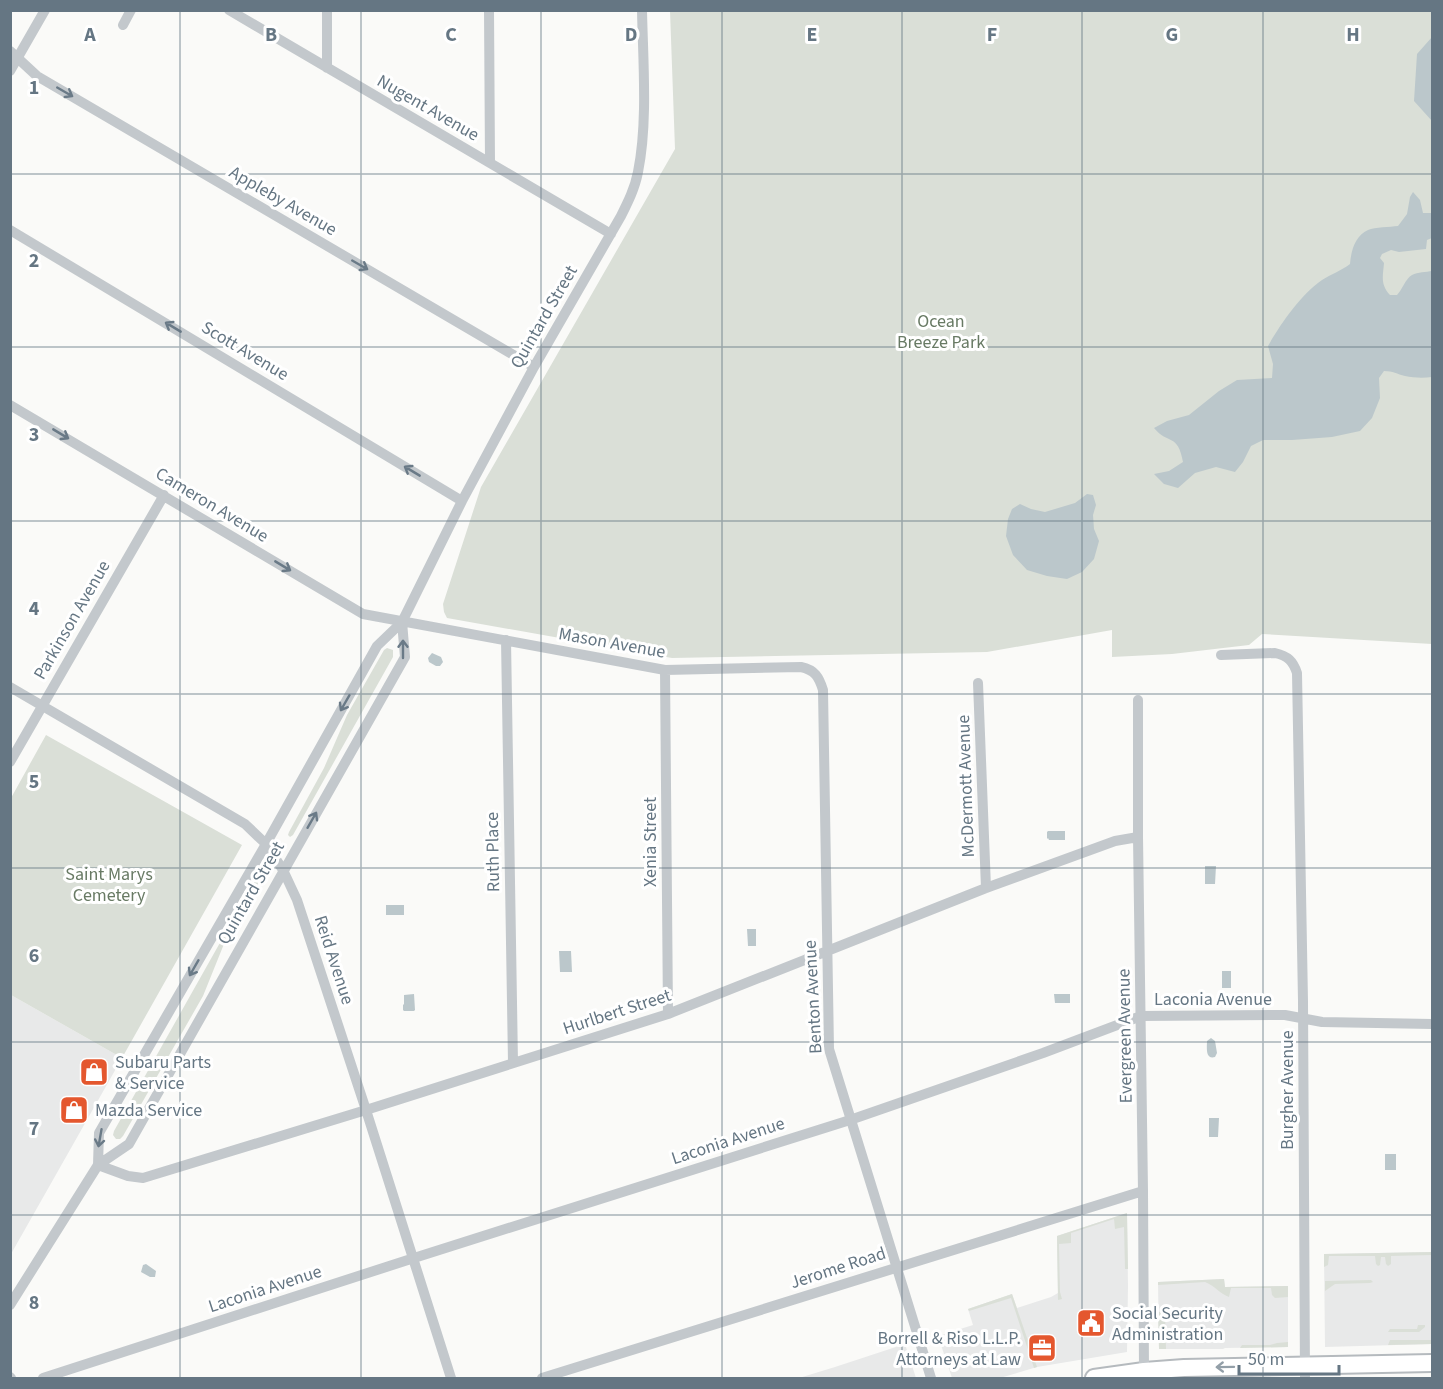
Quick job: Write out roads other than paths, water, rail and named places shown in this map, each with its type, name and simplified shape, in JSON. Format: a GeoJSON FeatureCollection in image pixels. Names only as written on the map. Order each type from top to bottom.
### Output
{"type":"FeatureCollection","features":[{"type":"Feature","properties":{"kind":"main road"},"geometry":{"type":"LineString","coordinates":[[1094,1378],[1184,1368],[1305,1372],[1432,1363]]}},
{"type":"Feature","properties":{"kind":"street"},"geometry":{"type":"LineString","coordinates":[[10,71],[14,54],[45,10]]}},
{"type":"Feature","properties":{"kind":"street"},"geometry":{"type":"LineString","coordinates":[[123,25],[131,10]]}},
{"type":"Feature","properties":{"kind":"street","name":"Nugent Avenue"},"geometry":{"type":"LineString","coordinates":[[229,10],[611,234]]}},
{"type":"Feature","properties":{"kind":"street"},"geometry":{"type":"LineString","coordinates":[[327,10],[327,68]]}},
{"type":"Feature","properties":{"kind":"street"},"geometry":{"type":"LineString","coordinates":[[489,10],[490,163]]}},
{"type":"Feature","properties":{"kind":"street","name":"Quintard Street"},"geometry":{"type":"LineString","coordinates":[[98,1165],[99,1132],[266,844],[377,646],[402,622],[462,501],[534,367],[629,200],[638,174],[640,157],[643,105],[642,10]]}},
{"type":"Feature","properties":{"kind":"street","name":"Appleby Avenue"},"geometry":{"type":"LineString","coordinates":[[14,54],[37,76],[534,367]]}},
{"type":"Feature","properties":{"kind":"street","name":"Scott Avenue"},"geometry":{"type":"LineString","coordinates":[[10,230],[462,501]]}},
{"type":"Feature","properties":{"kind":"street","name":"Cameron Avenue"},"geometry":{"type":"LineString","coordinates":[[12,410],[164,495],[363,614],[402,622]]}},
{"type":"Feature","properties":{"kind":"street","name":"Parkinson Avenue"},"geometry":{"type":"LineString","coordinates":[[10,762],[164,495]]}},
{"type":"Feature","properties":{"kind":"street","name":"Quintard Street"},"geometry":{"type":"LineString","coordinates":[[10,1305],[98,1165],[129,1144],[405,657],[402,622]]}},
{"type":"Feature","properties":{"kind":"street","name":"Mason Avenue"},"geometry":{"type":"LineString","coordinates":[[402,622],[665,670],[801,667],[816,673]]}},
{"type":"Feature","properties":{"kind":"street","name":"Ruth Place"},"geometry":{"type":"LineString","coordinates":[[506,640],[513,1063]]}},
{"type":"Feature","properties":{"kind":"street","name":"Burgher Avenue"},"geometry":{"type":"LineString","coordinates":[[1221,655],[1275,653],[1290,659],[1297,673],[1303,1018],[1305,1372]]}},
{"type":"Feature","properties":{"kind":"street","name":"Xenia Street"},"geometry":{"type":"LineString","coordinates":[[665,670],[668,1014]]}},
{"type":"Feature","properties":{"kind":"street","name":"Benton Avenue"},"geometry":{"type":"LineString","coordinates":[[816,673],[823,690],[829,1049],[931,1378]]}},
{"type":"Feature","properties":{"kind":"street","name":"McDermott Avenue"},"geometry":{"type":"LineString","coordinates":[[978,682],[986,888]]}},
{"type":"Feature","properties":{"kind":"street","name":"Reid Avenue"},"geometry":{"type":"LineString","coordinates":[[10,687],[245,824],[266,844],[283,870],[297,900],[451,1378]]}},
{"type":"Feature","properties":{"kind":"street","name":"Evergreen Avenue"},"geometry":{"type":"LineString","coordinates":[[1138,700],[1144,1371]]}},
{"type":"Feature","properties":{"kind":"street","name":"Hurlbert Street"},"geometry":{"type":"LineString","coordinates":[[98,1165],[132,1177],[144,1178],[366,1110],[668,1014],[986,888],[1114,841],[1138,837]]}},
{"type":"Feature","properties":{"kind":"street","name":"Laconia Avenue"},"geometry":{"type":"LineString","coordinates":[[44,1378],[850,1120],[1043,1053],[1141,1016],[1285,1015],[1322,1022],[1432,1024]]}},
{"type":"Feature","properties":{"kind":"street","name":"Jerome Road"},"geometry":{"type":"LineString","coordinates":[[542,1378],[1143,1191]]}},
{"type":"Feature","properties":{"kind":"place","name":"Subaru Parts & Service"},"geometry":{"type":"Point","coordinates":[94,1072]}},
{"type":"Feature","properties":{"kind":"place","name":"Mazda Service"},"geometry":{"type":"Point","coordinates":[74,1110]}},
{"type":"Feature","properties":{"kind":"place","name":"Social Security Administration"},"geometry":{"type":"Point","coordinates":[1091,1323]}},
{"type":"Feature","properties":{"kind":"place","name":"Borrell & Riso L.L.P. Attorneys at Law"},"geometry":{"type":"Point","coordinates":[1042,1348]}},
{"type":"Feature","properties":{"kind":"park label","name":"Ocean Breeze Park"},"geometry":{"type":"Point","coordinates":[941,331]}},
{"type":"Feature","properties":{"kind":"park label","name":"Saint Marys Cemetery"},"geometry":{"type":"Point","coordinates":[109,884]}}]}
